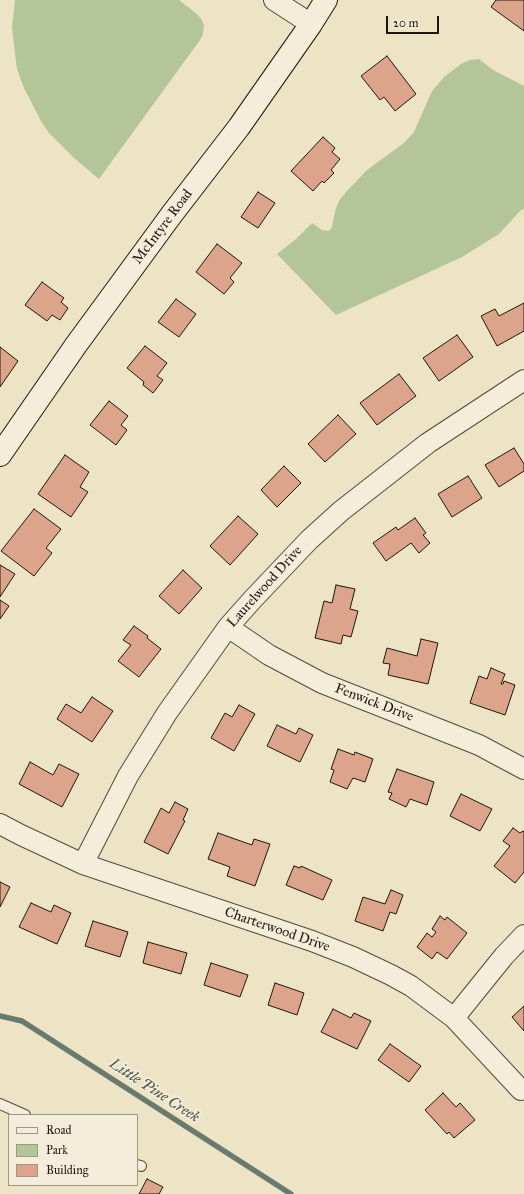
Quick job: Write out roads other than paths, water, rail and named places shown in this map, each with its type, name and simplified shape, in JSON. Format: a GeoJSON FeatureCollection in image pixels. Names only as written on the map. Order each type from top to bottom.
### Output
{"type":"FeatureCollection","features":[{"type":"Feature","properties":{"kind":"street"},"geometry":{"type":"LineString","coordinates":[[274,0],[311,24]]}},
{"type":"Feature","properties":{"kind":"street","name":"McIntyre Road"},"geometry":{"type":"LineString","coordinates":[[0,455],[81,338],[239,126],[311,24],[326,0]]}},
{"type":"Feature","properties":{"kind":"street","name":"Laurelwood Drive"},"geometry":{"type":"LineString","coordinates":[[83,864],[128,776],[159,725],[196,670],[228,627],[284,566],[341,510],[428,443],[524,380]]}},
{"type":"Feature","properties":{"kind":"street","name":"Fenwick Drive"},"geometry":{"type":"LineString","coordinates":[[228,627],[269,655],[322,683],[479,745],[524,769]]}},
{"type":"Feature","properties":{"kind":"street","name":"Charterwood Drive"},"geometry":{"type":"LineString","coordinates":[[0,824],[83,864],[312,941],[346,955],[411,986],[454,1018],[521,1090]]}},
{"type":"Feature","properties":{"kind":"street"},"geometry":{"type":"LineString","coordinates":[[454,1018],[504,956],[524,934]]}},
{"type":"Feature","properties":{"kind":"lane"},"geometry":{"type":"LineString","coordinates":[[0,1104],[23,1114]]}},
{"type":"Feature","properties":{"kind":"waterway","name":"Little Pine Creek"},"geometry":{"type":"LineString","coordinates":[[0,1016],[22,1021],[291,1194]]}}]}
